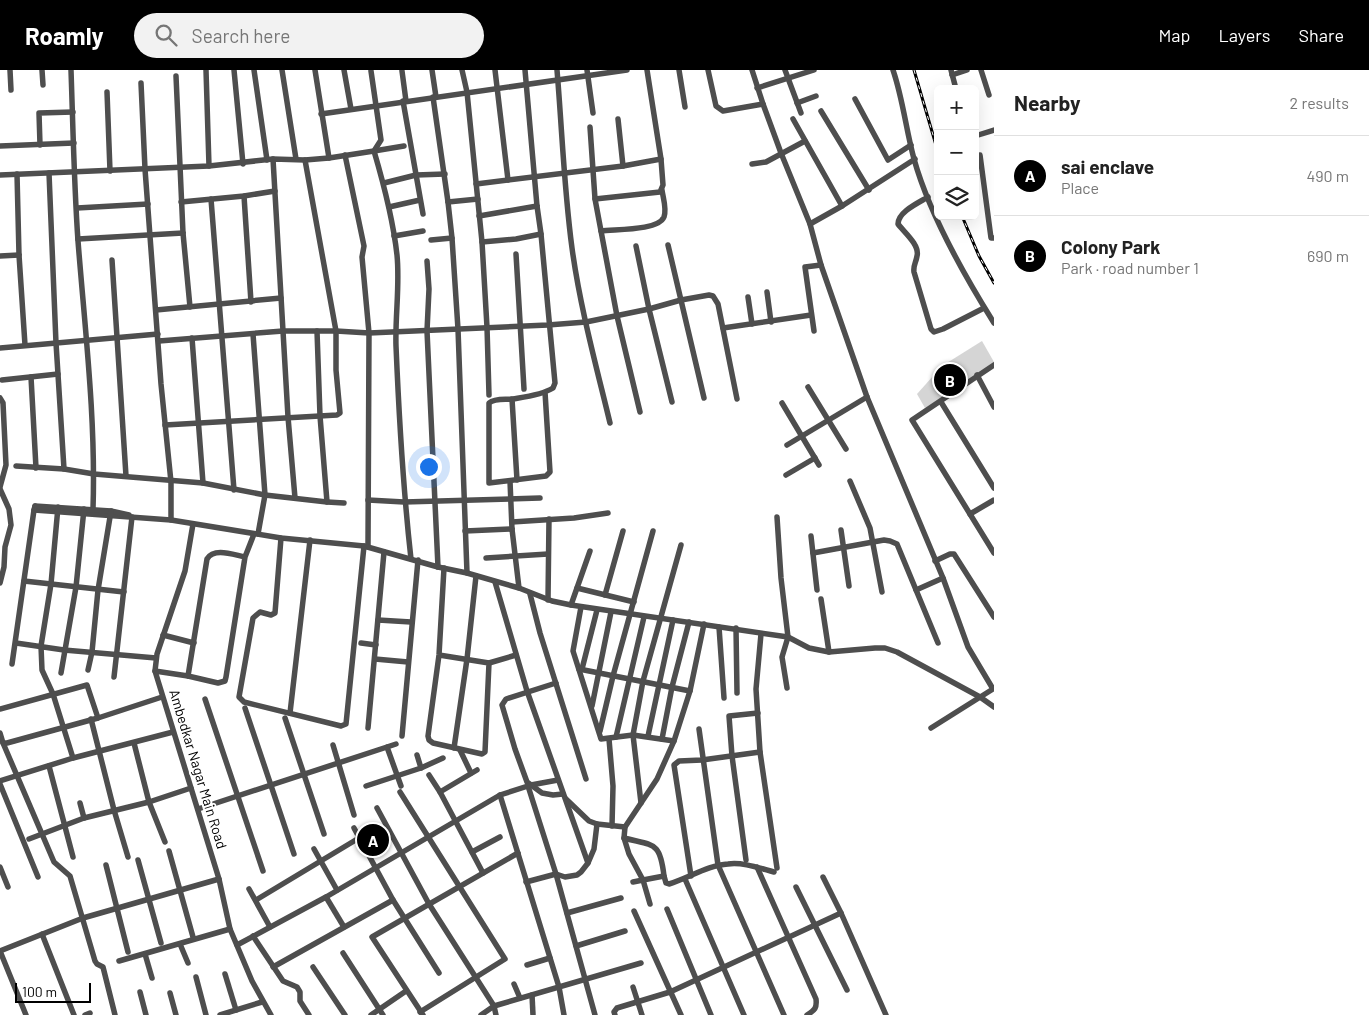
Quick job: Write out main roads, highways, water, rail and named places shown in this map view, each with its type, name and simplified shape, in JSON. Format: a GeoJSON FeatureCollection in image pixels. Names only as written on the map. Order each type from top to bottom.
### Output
{"type":"FeatureCollection","features":[{"type":"Feature","properties":{"kind":"railway"},"geometry":{"type":"LineString","coordinates":[[914,70],[934,138]]}},
{"type":"Feature","properties":{"kind":"railway"},"geometry":{"type":"LineString","coordinates":[[964,220],[979,256],[994,283]]}},
{"type":"Feature","properties":{"kind":"place","name":"Colony Park"},"geometry":{"type":"Point","coordinates":[950,380]}},
{"type":"Feature","properties":{"kind":"place","name":"sai enclave"},"geometry":{"type":"Point","coordinates":[373,840]}}]}
